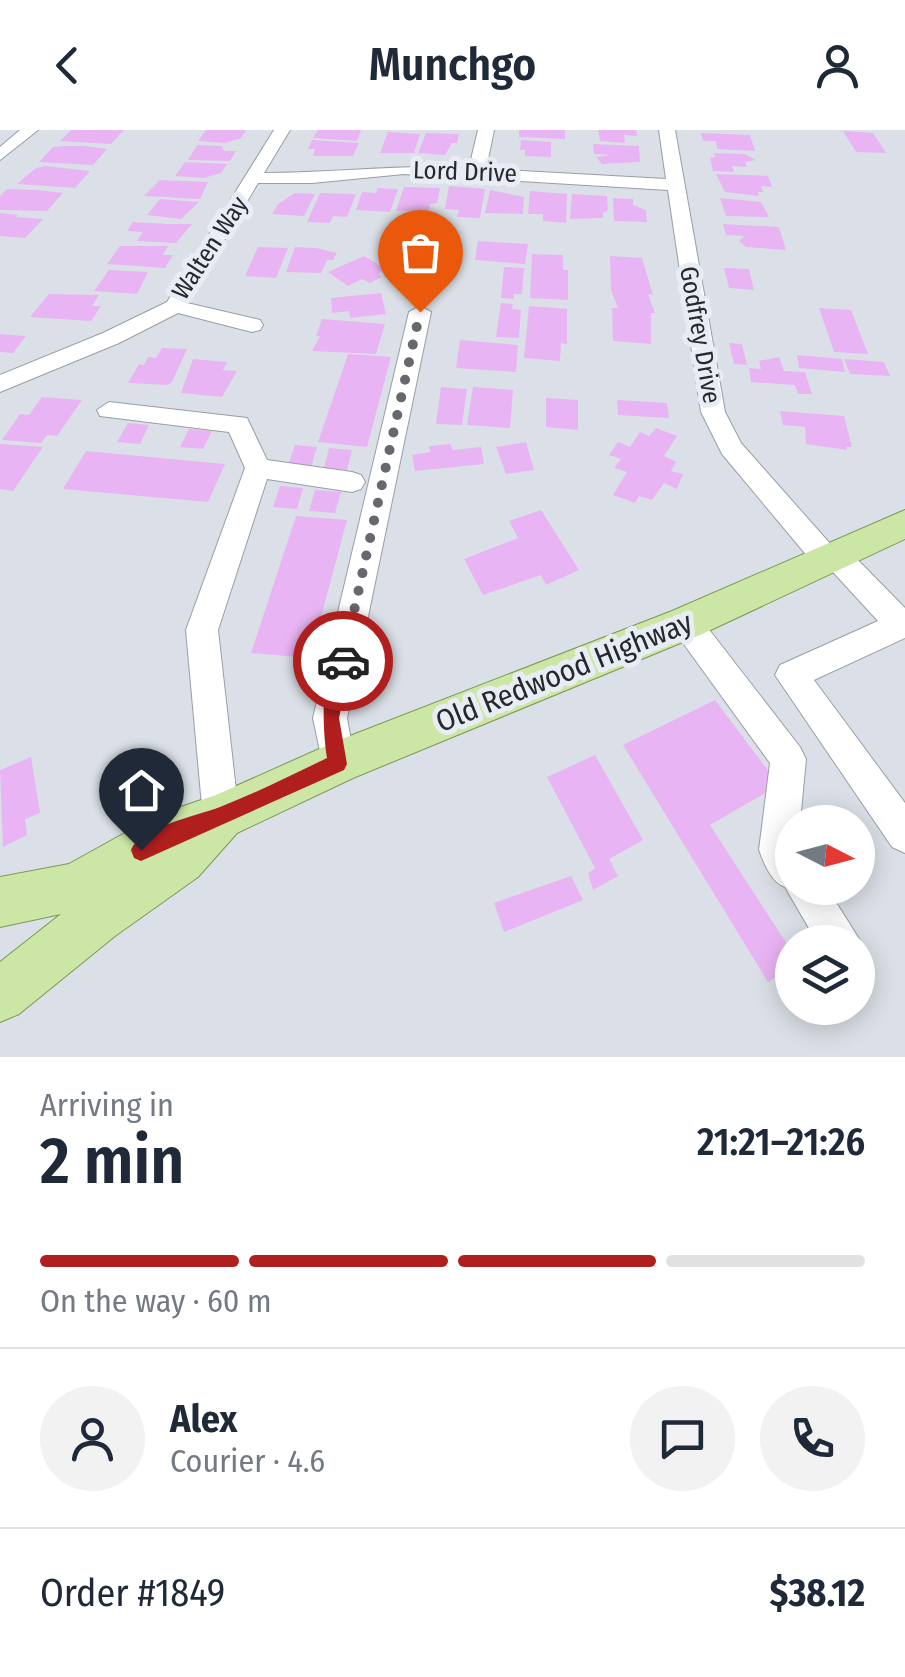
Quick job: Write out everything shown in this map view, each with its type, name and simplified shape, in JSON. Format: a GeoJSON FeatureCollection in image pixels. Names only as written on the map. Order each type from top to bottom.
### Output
{"type":"FeatureCollection","features":[{"type":"Feature","properties":{"kind":"main road","name":"Old Redwood Highway"},"geometry":{"type":"LineString","coordinates":[[0,902],[75,887],[174,832],[222,817],[337,764],[686,623],[905,524]]}},
{"type":"Feature","properties":{"kind":"main road","name":"Old Redwood Highway"},"geometry":{"type":"LineString","coordinates":[[0,995],[97,918],[181,860],[222,817]]}},
{"type":"Feature","properties":{"kind":"street"},"geometry":{"type":"LineString","coordinates":[[0,155],[7,143],[30,130]]}},
{"type":"Feature","properties":{"kind":"street","name":"Walten Way"},"geometry":{"type":"LineString","coordinates":[[0,384],[111,338],[175,306],[282,130]]}},
{"type":"Feature","properties":{"kind":"street"},"geometry":{"type":"LineString","coordinates":[[477,171],[486,130]]}},
{"type":"Feature","properties":{"kind":"street","name":"Godfrey Drive"},"geometry":{"type":"LineString","coordinates":[[667,130],[713,412],[731,448],[903,632]]}},
{"type":"Feature","properties":{"kind":"street","name":"Lord Drive"},"geometry":{"type":"LineString","coordinates":[[256,178],[312,178],[404,169],[675,186]]}},
{"type":"Feature","properties":{"kind":"street"},"geometry":{"type":"LineString","coordinates":[[175,306],[252,326]]}},
{"type":"Feature","properties":{"kind":"street"},"geometry":{"type":"LineString","coordinates":[[337,764],[330,718],[420,312]]}},
{"type":"Feature","properties":{"kind":"street"},"geometry":{"type":"LineString","coordinates":[[110,410],[238,424],[258,468],[202,630],[222,817]]}},
{"type":"Feature","properties":{"kind":"street"},"geometry":{"type":"LineString","coordinates":[[258,468],[352,482]]}},
{"type":"Feature","properties":{"kind":"street"},"geometry":{"type":"LineString","coordinates":[[686,623],[788,759],[783,805]]}},
{"type":"Feature","properties":{"kind":"street"},"geometry":{"type":"LineString","coordinates":[[903,632],[792,675],[905,834]]}},
{"type":"Feature","properties":{"kind":"building"},"geometry":{"type":"Polygon","coordinates":[[[71,130],[124,130],[111,144],[60,141],[71,130]]]}},
{"type":"Feature","properties":{"kind":"building"},"geometry":{"type":"Polygon","coordinates":[[[206,130],[246,130],[241,138],[225,143],[198,141],[206,130]]]}},
{"type":"Feature","properties":{"kind":"building"},"geometry":{"type":"Polygon","coordinates":[[[318,130],[361,130],[357,141],[313,138],[318,130]]]}},
{"type":"Feature","properties":{"kind":"building"},"geometry":{"type":"Polygon","coordinates":[[[519,130],[565,130],[565,139],[519,137],[519,130]]]}},
{"type":"Feature","properties":{"kind":"building"},"geometry":{"type":"Polygon","coordinates":[[[598,130],[636,130],[637,136],[624,135],[625,143],[600,141],[598,130]]]}},
{"type":"Feature","properties":{"kind":"building"},"geometry":{"type":"Polygon","coordinates":[[[843,131],[873,133],[886,153],[856,152],[843,131]]]}},
{"type":"Feature","properties":{"kind":"building"},"geometry":{"type":"Polygon","coordinates":[[[388,132],[420,134],[414,153],[380,153],[388,132]]]}},
{"type":"Feature","properties":{"kind":"building"},"geometry":{"type":"Polygon","coordinates":[[[426,133],[459,134],[457,143],[452,143],[445,155],[418,153],[426,133]]]}},
{"type":"Feature","properties":{"kind":"building"},"geometry":{"type":"Polygon","coordinates":[[[701,133],[750,135],[755,151],[717,149],[716,141],[703,141],[701,133]]]}},
{"type":"Feature","properties":{"kind":"building"},"geometry":{"type":"Polygon","coordinates":[[[312,140],[359,143],[353,156],[313,156],[315,149],[308,149],[312,140]]]}},
{"type":"Feature","properties":{"kind":"building"},"geometry":{"type":"Polygon","coordinates":[[[521,140],[551,142],[551,157],[525,156],[525,150],[520,150],[521,140]]]}},
{"type":"Feature","properties":{"kind":"building"},"geometry":{"type":"Polygon","coordinates":[[[593,144],[639,146],[640,162],[602,164],[596,157],[611,155],[594,154],[593,144]]]}},
{"type":"Feature","properties":{"kind":"building"},"geometry":{"type":"Polygon","coordinates":[[[197,145],[236,151],[230,161],[188,160],[197,145]]]}},
{"type":"Feature","properties":{"kind":"building"},"geometry":{"type":"Polygon","coordinates":[[[53,147],[107,149],[93,165],[39,162],[53,147]]]}},
{"type":"Feature","properties":{"kind":"building"},"geometry":{"type":"Polygon","coordinates":[[[714,153],[745,154],[756,160],[745,162],[747,167],[732,166],[734,172],[713,171],[710,158],[715,157],[714,153]]]}},
{"type":"Feature","properties":{"kind":"building"},"geometry":{"type":"Polygon","coordinates":[[[185,162],[227,164],[221,173],[204,178],[175,176],[185,162]]]}},
{"type":"Feature","properties":{"kind":"building"},"geometry":{"type":"Polygon","coordinates":[[[36,168],[90,171],[75,188],[17,184],[36,168]]]}},
{"type":"Feature","properties":{"kind":"building"},"geometry":{"type":"Polygon","coordinates":[[[716,174],[768,176],[772,187],[761,186],[763,192],[758,192],[759,196],[725,192],[716,174]]]}},
{"type":"Feature","properties":{"kind":"building"},"geometry":{"type":"Polygon","coordinates":[[[160,180],[208,182],[200,199],[144,196],[160,180]]]}},
{"type":"Feature","properties":{"kind":"building"},"geometry":{"type":"Polygon","coordinates":[[[449,186],[485,189],[480,218],[457,217],[459,210],[445,209],[449,186]]]}},
{"type":"Feature","properties":{"kind":"building"},"geometry":{"type":"Polygon","coordinates":[[[404,187],[440,188],[437,203],[430,204],[429,210],[396,211],[404,187]]]}},
{"type":"Feature","properties":{"kind":"building"},"geometry":{"type":"Polygon","coordinates":[[[378,188],[398,189],[390,212],[356,210],[362,192],[376,193],[378,188]]]}},
{"type":"Feature","properties":{"kind":"building"},"geometry":{"type":"Polygon","coordinates":[[[7,189],[63,193],[47,211],[0,210],[0,196],[7,189]]]}},
{"type":"Feature","properties":{"kind":"building"},"geometry":{"type":"Polygon","coordinates":[[[490,190],[524,197],[523,214],[485,213],[490,190]]]}},
{"type":"Feature","properties":{"kind":"building"},"geometry":{"type":"Polygon","coordinates":[[[530,191],[567,194],[566,223],[543,221],[543,214],[528,214],[530,191]]]}},
{"type":"Feature","properties":{"kind":"building"},"geometry":{"type":"Polygon","coordinates":[[[295,193],[315,194],[304,216],[272,214],[278,204],[295,193]]]}},
{"type":"Feature","properties":{"kind":"building"},"geometry":{"type":"Polygon","coordinates":[[[320,193],[356,194],[347,217],[333,216],[330,223],[307,222],[320,193]]]}},
{"type":"Feature","properties":{"kind":"building"},"geometry":{"type":"Polygon","coordinates":[[[572,194],[607,196],[608,210],[603,218],[570,219],[572,194]]]}},
{"type":"Feature","properties":{"kind":"building"},"geometry":{"type":"Polygon","coordinates":[[[613,198],[633,199],[633,205],[646,210],[647,222],[614,221],[613,198]]]}},
{"type":"Feature","properties":{"kind":"building"},"geometry":{"type":"Polygon","coordinates":[[[720,198],[761,202],[769,217],[726,216],[720,198]]]}},
{"type":"Feature","properties":{"kind":"building"},"geometry":{"type":"Polygon","coordinates":[[[160,199],[199,202],[181,219],[147,215],[160,199]]]}},
{"type":"Feature","properties":{"kind":"building"},"geometry":{"type":"Polygon","coordinates":[[[0,213],[43,219],[25,238],[0,236],[0,213]]]}},
{"type":"Feature","properties":{"kind":"building"},"geometry":{"type":"Polygon","coordinates":[[[133,222],[192,224],[176,243],[137,241],[143,232],[127,231],[133,222]]]}},
{"type":"Feature","properties":{"kind":"building"},"geometry":{"type":"Polygon","coordinates":[[[723,224],[779,227],[786,250],[746,247],[739,241],[744,236],[726,235],[723,224]]]}},
{"type":"Feature","properties":{"kind":"building"},"geometry":{"type":"Polygon","coordinates":[[[478,241],[528,244],[525,264],[475,260],[478,241]]]}},
{"type":"Feature","properties":{"kind":"building"},"geometry":{"type":"Polygon","coordinates":[[[120,246],[168,246],[163,255],[173,255],[165,268],[107,264],[120,246]]]}},
{"type":"Feature","properties":{"kind":"building"},"geometry":{"type":"Polygon","coordinates":[[[258,247],[288,248],[276,278],[245,276],[258,247]]]}},
{"type":"Feature","properties":{"kind":"building"},"geometry":{"type":"Polygon","coordinates":[[[295,247],[337,253],[333,260],[327,260],[321,273],[286,272],[295,247]]]}},
{"type":"Feature","properties":{"kind":"building"},"geometry":{"type":"Polygon","coordinates":[[[532,254],[563,255],[563,270],[568,270],[568,300],[530,298],[532,254]]]}},
{"type":"Feature","properties":{"kind":"building"},"geometry":{"type":"Polygon","coordinates":[[[364,256],[386,269],[378,274],[382,277],[370,283],[362,279],[348,286],[328,272],[364,256]]]}},
{"type":"Feature","properties":{"kind":"building"},"geometry":{"type":"Polygon","coordinates":[[[610,256],[642,258],[655,313],[651,313],[651,344],[613,341],[612,308],[618,308],[611,290],[610,256]]]}},
{"type":"Feature","properties":{"kind":"building"},"geometry":{"type":"Polygon","coordinates":[[[504,267],[524,268],[522,294],[514,294],[514,299],[501,298],[504,267]]]}},
{"type":"Feature","properties":{"kind":"building"},"geometry":{"type":"Polygon","coordinates":[[[724,268],[749,269],[754,290],[729,288],[724,268]]]}},
{"type":"Feature","properties":{"kind":"building"},"geometry":{"type":"Polygon","coordinates":[[[109,270],[148,272],[137,294],[94,291],[109,270]]]}},
{"type":"Feature","properties":{"kind":"building"},"geometry":{"type":"Polygon","coordinates":[[[381,293],[386,314],[350,318],[349,311],[332,313],[331,298],[381,293]]]}},
{"type":"Feature","properties":{"kind":"building"},"geometry":{"type":"Polygon","coordinates":[[[49,294],[99,295],[92,306],[101,306],[91,321],[30,317],[49,294]]]}},
{"type":"Feature","properties":{"kind":"building"},"geometry":{"type":"Polygon","coordinates":[[[501,303],[513,304],[512,309],[521,310],[519,338],[496,337],[501,303]]]}},
{"type":"Feature","properties":{"kind":"building"},"geometry":{"type":"Polygon","coordinates":[[[529,306],[567,309],[567,344],[561,343],[560,361],[524,358],[529,306]]]}},
{"type":"Feature","properties":{"kind":"building"},"geometry":{"type":"Polygon","coordinates":[[[819,308],[851,310],[868,354],[834,352],[819,308]]]}},
{"type":"Feature","properties":{"kind":"building"},"geometry":{"type":"Polygon","coordinates":[[[322,319],[385,324],[376,354],[312,351],[320,336],[316,336],[322,319]]]}},
{"type":"Feature","properties":{"kind":"building"},"geometry":{"type":"Polygon","coordinates":[[[0,334],[26,336],[13,353],[0,352],[0,334]]]}},
{"type":"Feature","properties":{"kind":"building"},"geometry":{"type":"Polygon","coordinates":[[[460,340],[518,345],[516,372],[456,368],[460,340]]]}},
{"type":"Feature","properties":{"kind":"building"},"geometry":{"type":"Polygon","coordinates":[[[729,343],[742,344],[747,365],[734,364],[729,343]]]}},
{"type":"Feature","properties":{"kind":"building"},"geometry":{"type":"Polygon","coordinates":[[[162,348],[187,349],[172,382],[128,383],[139,364],[144,365],[148,357],[156,358],[162,348]]]}},
{"type":"Feature","properties":{"kind":"building"},"geometry":{"type":"Polygon","coordinates":[[[348,354],[391,357],[367,447],[318,442],[348,354]]]}},
{"type":"Feature","properties":{"kind":"building"},"geometry":{"type":"Polygon","coordinates":[[[797,355],[842,359],[845,372],[799,368],[797,355]]]}},
{"type":"Feature","properties":{"kind":"building"},"geometry":{"type":"Polygon","coordinates":[[[779,357],[784,371],[805,372],[812,394],[798,394],[795,385],[751,382],[749,368],[761,369],[759,361],[779,357]]]}},
{"type":"Feature","properties":{"kind":"building"},"geometry":{"type":"Polygon","coordinates":[[[193,359],[227,362],[223,370],[237,371],[222,397],[181,393],[193,359]]]}},
{"type":"Feature","properties":{"kind":"building"},"geometry":{"type":"Polygon","coordinates":[[[844,359],[884,362],[890,376],[850,374],[844,359]]]}},
{"type":"Feature","properties":{"kind":"building"},"geometry":{"type":"Polygon","coordinates":[[[441,387],[467,389],[462,425],[436,424],[441,387]]]}},
{"type":"Feature","properties":{"kind":"building"},"geometry":{"type":"Polygon","coordinates":[[[473,387],[513,390],[510,428],[467,425],[473,387]]]}},
{"type":"Feature","properties":{"kind":"building"},"geometry":{"type":"Polygon","coordinates":[[[42,397],[82,400],[57,436],[47,435],[41,443],[2,440],[20,414],[29,415],[42,397]]]}},
{"type":"Feature","properties":{"kind":"building"},"geometry":{"type":"Polygon","coordinates":[[[546,398],[578,400],[578,430],[546,427],[546,398]]]}},
{"type":"Feature","properties":{"kind":"building"},"geometry":{"type":"Polygon","coordinates":[[[617,400],[667,403],[669,418],[618,415],[617,400]]]}},
{"type":"Feature","properties":{"kind":"building"},"geometry":{"type":"Polygon","coordinates":[[[780,411],[844,416],[852,447],[846,447],[847,450],[806,444],[805,427],[783,425],[780,411]]]}},
{"type":"Feature","properties":{"kind":"building"},"geometry":{"type":"Polygon","coordinates":[[[128,423],[149,425],[140,444],[117,442],[128,423]]]}},
{"type":"Feature","properties":{"kind":"building"},"geometry":{"type":"Polygon","coordinates":[[[656,428],[677,436],[664,456],[676,462],[671,471],[683,474],[677,489],[664,483],[652,500],[639,496],[635,503],[613,495],[627,472],[614,468],[621,459],[609,455],[618,442],[630,447],[640,432],[649,436],[656,428]]]}},
{"type":"Feature","properties":{"kind":"building"},"geometry":{"type":"Polygon","coordinates":[[[189,429],[212,431],[203,449],[180,447],[189,429]]]}},
{"type":"Feature","properties":{"kind":"building"},"geometry":{"type":"Polygon","coordinates":[[[526,442],[534,470],[506,474],[496,447],[526,442]]]}},
{"type":"Feature","properties":{"kind":"building"},"geometry":{"type":"Polygon","coordinates":[[[0,444],[43,447],[13,491],[0,489],[0,444]]]}},
{"type":"Feature","properties":{"kind":"building"},"geometry":{"type":"Polygon","coordinates":[[[450,444],[453,450],[481,447],[484,464],[415,471],[412,455],[430,452],[429,446],[450,444]]]}},
{"type":"Feature","properties":{"kind":"building"},"geometry":{"type":"Polygon","coordinates":[[[295,445],[317,447],[311,467],[288,465],[295,445]]]}},
{"type":"Feature","properties":{"kind":"building"},"geometry":{"type":"Polygon","coordinates":[[[329,448],[352,450],[347,470],[324,468],[329,448]]]}},
{"type":"Feature","properties":{"kind":"building"},"geometry":{"type":"Polygon","coordinates":[[[86,451],[225,464],[208,502],[63,489],[86,451]]]}},
{"type":"Feature","properties":{"kind":"building"},"geometry":{"type":"Polygon","coordinates":[[[280,486],[303,488],[297,509],[273,507],[280,486]]]}},
{"type":"Feature","properties":{"kind":"building"},"geometry":{"type":"Polygon","coordinates":[[[315,490],[341,492],[335,513],[309,511],[315,490]]]}},
{"type":"Feature","properties":{"kind":"building"},"geometry":{"type":"Polygon","coordinates":[[[541,510],[579,570],[546,585],[541,575],[483,595],[464,559],[518,538],[509,521],[541,510]]]}},
{"type":"Feature","properties":{"kind":"building"},"geometry":{"type":"Polygon","coordinates":[[[296,516],[347,520],[310,658],[251,653],[296,516]]]}},
{"type":"Feature","properties":{"kind":"building"},"geometry":{"type":"Polygon","coordinates":[[[715,700],[779,785],[710,825],[775,926],[775,977],[768,982],[623,745],[715,700]]]}},
{"type":"Feature","properties":{"kind":"building"},"geometry":{"type":"Polygon","coordinates":[[[595,755],[643,840],[609,859],[618,876],[593,890],[588,873],[595,868],[547,777],[595,755]]]}},
{"type":"Feature","properties":{"kind":"building"},"geometry":{"type":"Polygon","coordinates":[[[31,757],[40,813],[25,819],[27,835],[3,847],[0,770],[31,757]]]}},
{"type":"Feature","properties":{"kind":"building"},"geometry":{"type":"Polygon","coordinates":[[[571,876],[583,900],[504,932],[494,903],[571,876]]]}},
{"type":"Feature","properties":{"kind":"way so far"},"geometry":{"type":"LineString","coordinates":[[343,661],[420,312]]}},
{"type":"Feature","properties":{"kind":"route"},"geometry":{"type":"LineString","coordinates":[[141,850],[174,832],[222,817],[337,764],[330,718],[343,661]]}}]}
